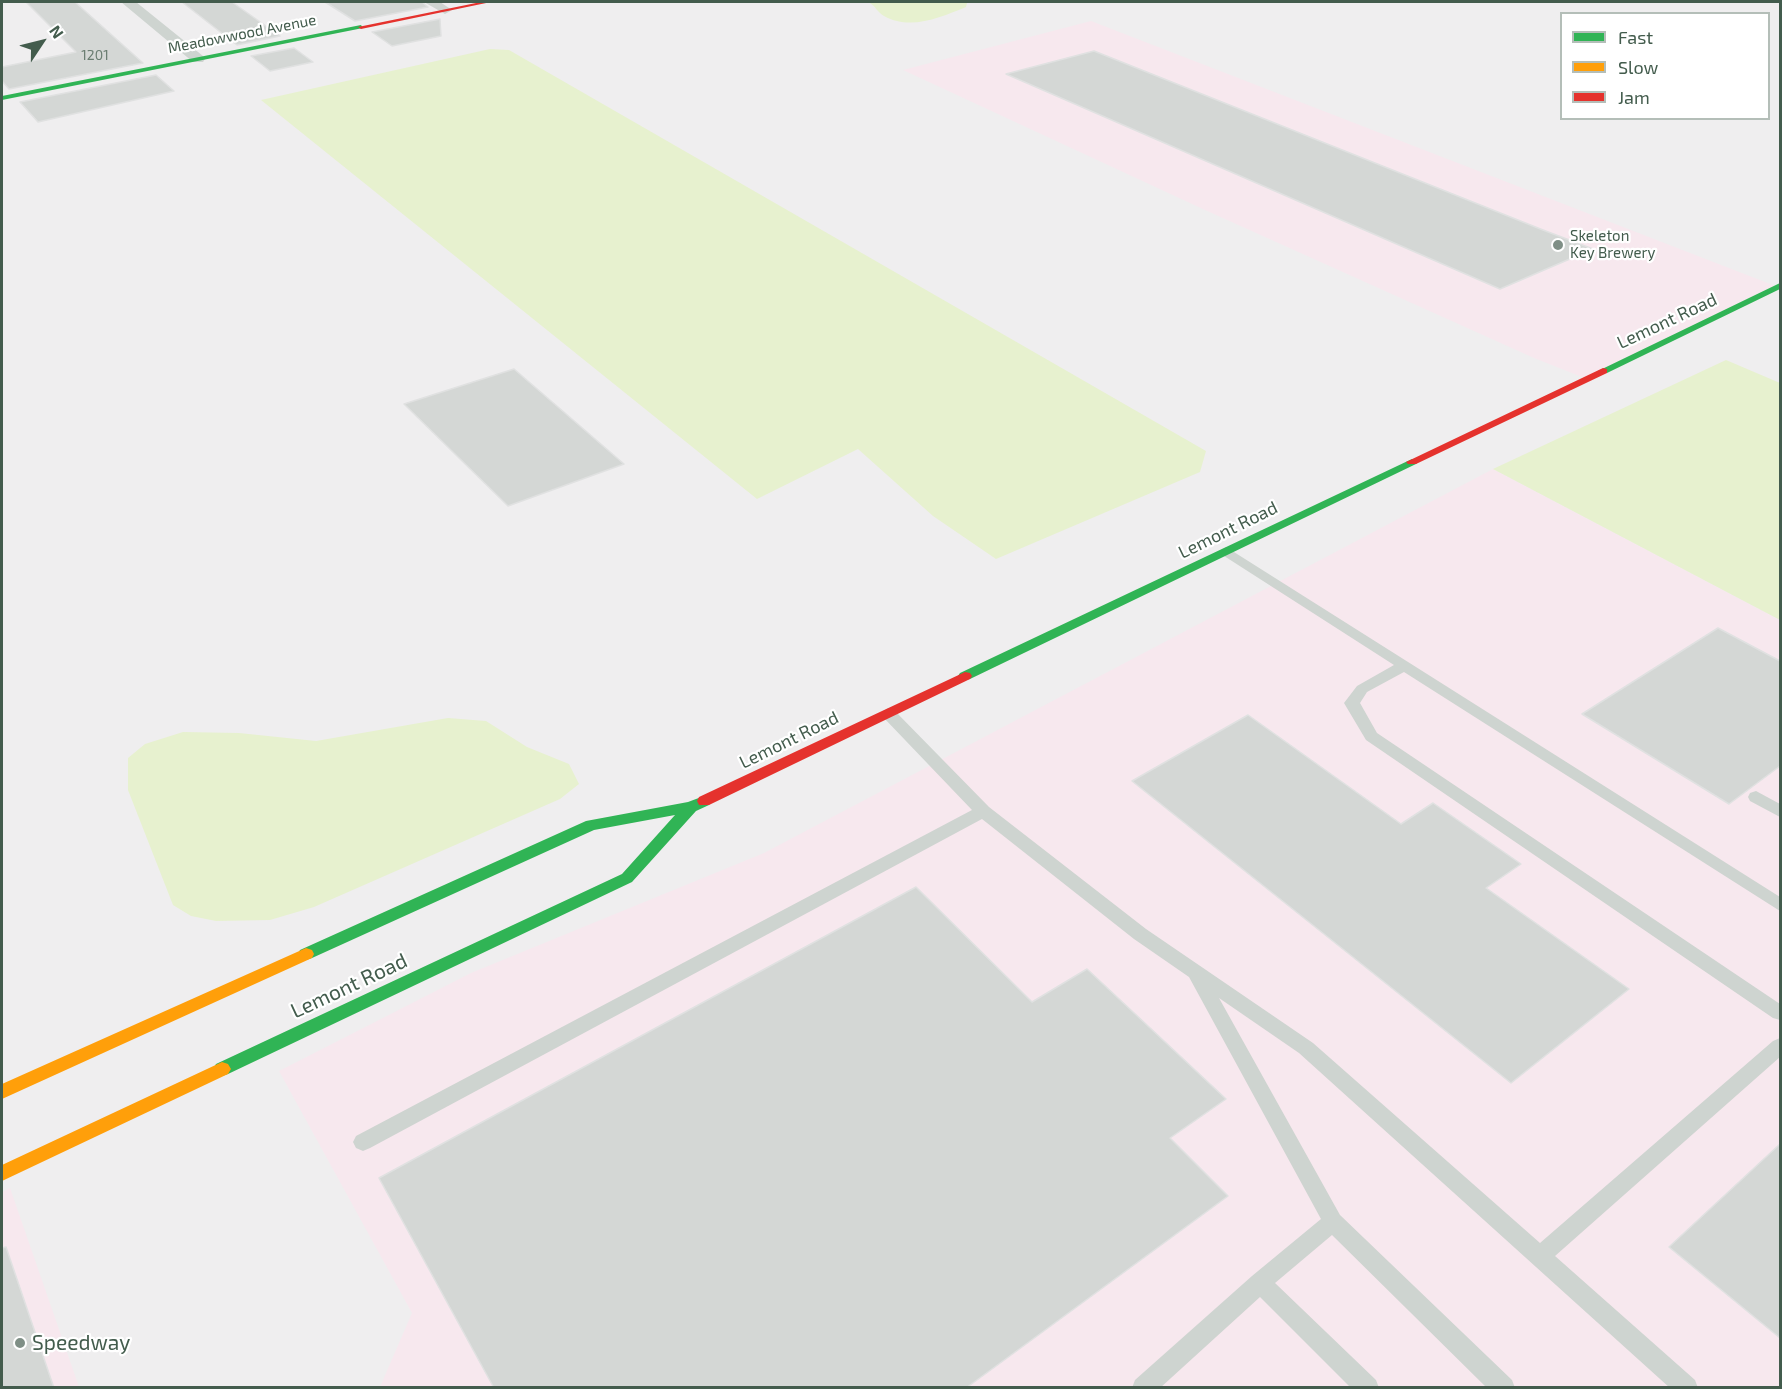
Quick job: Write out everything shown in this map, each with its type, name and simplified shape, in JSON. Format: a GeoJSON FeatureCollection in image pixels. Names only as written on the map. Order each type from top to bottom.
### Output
{"type":"FeatureCollection","features":[{"type":"Feature","properties":{"kind":"main road","name":"Meadowwood Avenue"},"geometry":{"type":"LineString","coordinates":[[2,98],[488,2]]}},
{"type":"Feature","properties":{"kind":"main road","name":"Lemont Road"},"geometry":{"type":"LineString","coordinates":[[2,1092],[591,825],[691,807],[1780,286]]}},
{"type":"Feature","properties":{"kind":"main road","name":"Lemont Road"},"geometry":{"type":"LineString","coordinates":[[2,1173],[627,878],[691,807]]}},
{"type":"Feature","properties":{"kind":"street"},"geometry":{"type":"LineString","coordinates":[[128,2],[198,59]]}},
{"type":"Feature","properties":{"kind":"street"},"geometry":{"type":"LineString","coordinates":[[431,2],[445,10]]}},
{"type":"Feature","properties":{"kind":"lane"},"geometry":{"type":"LineString","coordinates":[[1226,551],[1780,905]]}},
{"type":"Feature","properties":{"kind":"lane"},"geometry":{"type":"LineString","coordinates":[[1405,665],[1362,689],[1352,703],[1371,736],[1780,1013]]}},
{"type":"Feature","properties":{"kind":"lane"},"geometry":{"type":"LineString","coordinates":[[888,713],[983,811],[1140,934],[1305,1048],[1687,1388]]}},
{"type":"Feature","properties":{"kind":"lane"},"geometry":{"type":"LineString","coordinates":[[1756,797],[1780,811]]}},
{"type":"Feature","properties":{"kind":"lane"},"geometry":{"type":"LineString","coordinates":[[363,1142],[983,811]]}},
{"type":"Feature","properties":{"kind":"lane"},"geometry":{"type":"LineString","coordinates":[[1196,973],[1334,1222],[1504,1388]]}},
{"type":"Feature","properties":{"kind":"lane"},"geometry":{"type":"LineString","coordinates":[[1540,1256],[1780,1046]]}},
{"type":"Feature","properties":{"kind":"lane"},"geometry":{"type":"LineString","coordinates":[[1143,1388],[1260,1283],[1334,1222]]}},
{"type":"Feature","properties":{"kind":"lane"},"geometry":{"type":"LineString","coordinates":[[1260,1283],[1368,1388]]}},
{"type":"Feature","properties":{"kind":"shaded area"},"geometry":{"type":"Polygon","coordinates":[[[1091,21],[1778,287],[1587,379],[1534,358],[1205,210],[903,70],[1091,21]]]}},
{"type":"Feature","properties":{"kind":"shaded area"},"geometry":{"type":"Polygon","coordinates":[[[1493,469],[1780,620],[1780,1387],[380,1387],[412,1313],[279,1071],[471,973],[764,853],[1493,469]]]}},
{"type":"Feature","properties":{"kind":"shaded area"},"geometry":{"type":"Polygon","coordinates":[[[10,1188],[79,1387],[2,1388],[2,1192],[10,1188]]]}},
{"type":"Feature","properties":{"kind":"green space"},"geometry":{"type":"Polygon","coordinates":[[[868,2],[967,3],[966,7],[936,18],[905,22],[884,16],[868,2]]]}},
{"type":"Feature","properties":{"kind":"green space"},"geometry":{"type":"Polygon","coordinates":[[[490,49],[509,50],[1206,451],[1200,472],[996,559],[933,516],[858,449],[757,499],[261,100],[490,49]]]}},
{"type":"Feature","properties":{"kind":"green space"},"geometry":{"type":"Polygon","coordinates":[[[1726,360],[1780,383],[1780,620],[1493,469],[1726,360]]]}},
{"type":"Feature","properties":{"kind":"green space"},"geometry":{"type":"Polygon","coordinates":[[[448,718],[486,721],[527,747],[569,764],[579,784],[560,799],[314,907],[270,920],[216,921],[191,916],[173,905],[128,790],[128,758],[145,744],[183,732],[239,733],[316,741],[448,718]]]}},
{"type":"Feature","properties":{"kind":"building"},"geometry":{"type":"Polygon","coordinates":[[[26,2],[75,2],[143,63],[9,89],[2,81],[2,67],[76,52],[26,2]]]}},
{"type":"Feature","properties":{"kind":"building"},"geometry":{"type":"Polygon","coordinates":[[[182,2],[232,2],[280,36],[237,45],[182,2]]]}},
{"type":"Feature","properties":{"kind":"building"},"geometry":{"type":"Polygon","coordinates":[[[325,2],[422,2],[428,7],[355,21],[325,2]]]}},
{"type":"Feature","properties":{"kind":"building"},"geometry":{"type":"Polygon","coordinates":[[[440,19],[441,36],[392,46],[372,32],[440,19]]]}},
{"type":"Feature","properties":{"kind":"building"},"geometry":{"type":"Polygon","coordinates":[[[294,48],[313,62],[270,71],[251,56],[294,48]]]}},
{"type":"Feature","properties":{"kind":"building"},"geometry":{"type":"Polygon","coordinates":[[[1094,51],[1593,249],[1500,289],[1006,74],[1094,51]]]}},
{"type":"Feature","properties":{"kind":"building"},"geometry":{"type":"Polygon","coordinates":[[[156,75],[174,91],[38,122],[20,102],[156,75]]]}},
{"type":"Feature","properties":{"kind":"building"},"geometry":{"type":"Polygon","coordinates":[[[514,369],[624,464],[508,506],[404,404],[514,369]]]}},
{"type":"Feature","properties":{"kind":"building"},"geometry":{"type":"Polygon","coordinates":[[[1718,628],[1780,661],[1780,766],[1729,804],[1582,714],[1718,628]]]}},
{"type":"Feature","properties":{"kind":"building"},"geometry":{"type":"Polygon","coordinates":[[[1248,715],[1401,824],[1433,803],[1521,864],[1486,888],[1629,989],[1511,1083],[1132,781],[1248,715]]]}},
{"type":"Feature","properties":{"kind":"building"},"geometry":{"type":"Polygon","coordinates":[[[916,887],[1032,1002],[1087,969],[1226,1099],[1170,1138],[1228,1196],[966,1388],[494,1388],[379,1178],[916,887]]]}},
{"type":"Feature","properties":{"kind":"building"},"geometry":{"type":"Polygon","coordinates":[[[1780,1144],[1780,1338],[1669,1247],[1780,1144]]]}},
{"type":"Feature","properties":{"kind":"building","name":"Speedway"},"geometry":{"type":"Polygon","coordinates":[[[6,1247],[54,1388],[2,1388],[2,1248],[6,1247]]]}},
{"type":"Feature","properties":{"kind":"traffic: fast"},"geometry":{"type":"LineString","coordinates":[[2,98],[361,27]]}},
{"type":"Feature","properties":{"kind":"traffic: fast"},"geometry":{"type":"LineString","coordinates":[[1603,371],[1780,286]]}},
{"type":"Feature","properties":{"kind":"traffic: fast"},"geometry":{"type":"LineString","coordinates":[[965,676],[1412,462]]}},
{"type":"Feature","properties":{"kind":"traffic: fast"},"geometry":{"type":"LineString","coordinates":[[306,954],[591,825],[691,807],[704,801]]}},
{"type":"Feature","properties":{"kind":"traffic: fast"},"geometry":{"type":"LineString","coordinates":[[222,1069],[627,878],[691,807]]}},
{"type":"Feature","properties":{"kind":"traffic: slow"},"geometry":{"type":"LineString","coordinates":[[2,1092],[306,954]]}},
{"type":"Feature","properties":{"kind":"traffic: slow"},"geometry":{"type":"LineString","coordinates":[[2,1173],[222,1069]]}},
{"type":"Feature","properties":{"kind":"traffic: jam"},"geometry":{"type":"LineString","coordinates":[[361,27],[488,2]]}},
{"type":"Feature","properties":{"kind":"traffic: jam"},"geometry":{"type":"LineString","coordinates":[[1412,462],[1603,371]]}},
{"type":"Feature","properties":{"kind":"traffic: jam"},"geometry":{"type":"LineString","coordinates":[[704,801],[965,676]]}},
{"type":"Feature","properties":{"kind":"place","name":"Skeleton Key Brewery"},"geometry":{"type":"Point","coordinates":[1558,245]}},
{"type":"Feature","properties":{"kind":"place","name":"Speedway"},"geometry":{"type":"Point","coordinates":[20,1343]}}]}
